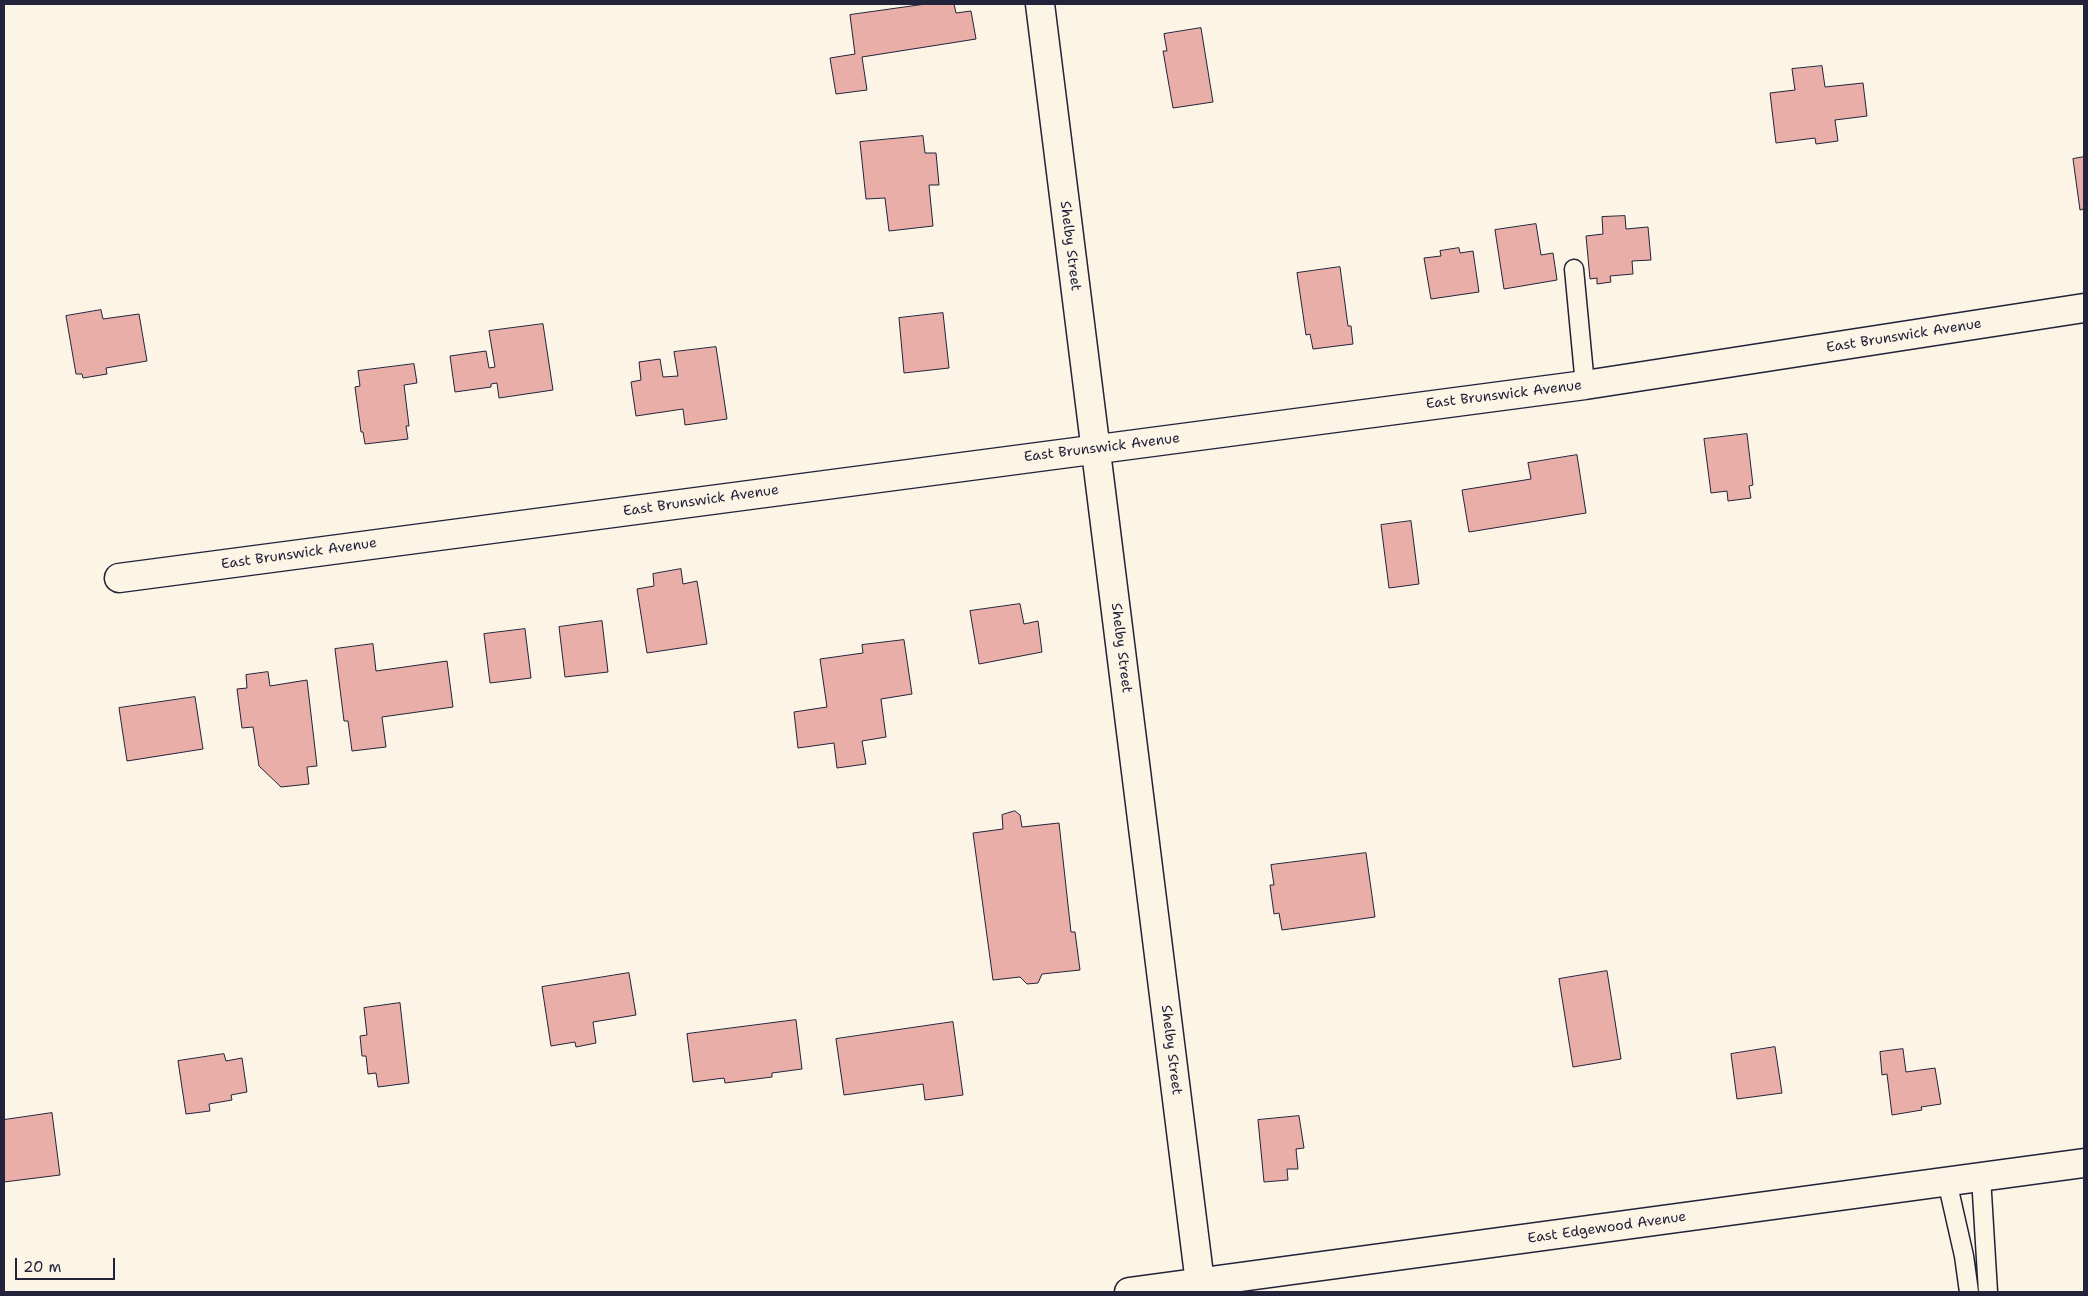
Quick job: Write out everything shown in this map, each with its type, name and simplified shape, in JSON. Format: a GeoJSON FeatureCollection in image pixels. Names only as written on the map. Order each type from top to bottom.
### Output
{"type":"FeatureCollection","features":[{"type":"Feature","properties":{"kind":"street","name":"Shelby Street"},"geometry":{"type":"LineString","coordinates":[[1040,4],[1201,1288]]}},
{"type":"Feature","properties":{"kind":"street","name":"East Brunswick Avenue"},"geometry":{"type":"LineString","coordinates":[[119,578],[1585,385],[2084,308]]}},
{"type":"Feature","properties":{"kind":"street","name":"East Edgewood Avenue"},"geometry":{"type":"LineString","coordinates":[[1129,1292],[1201,1288],[2084,1163]]}},
{"type":"Feature","properties":{"kind":"lane"},"geometry":{"type":"LineString","coordinates":[[1574,269],[1585,385]]}},
{"type":"Feature","properties":{"kind":"lane"},"geometry":{"type":"LineString","coordinates":[[1981,1177],[1988,1292]]}},
{"type":"Feature","properties":{"kind":"lane"},"geometry":{"type":"LineString","coordinates":[[1947,1181],[1964,1256],[1969,1292]]}},
{"type":"Feature","properties":{"kind":"building"},"geometry":{"type":"Polygon","coordinates":[[[926,4],[954,4],[956,13],[971,11],[976,39],[862,57],[867,90],[836,94],[830,58],[855,54],[850,15],[926,4]]]}},
{"type":"Feature","properties":{"kind":"building"},"geometry":{"type":"Polygon","coordinates":[[[1201,28],[1213,102],[1173,108],[1163,51],[1167,51],[1164,34],[1201,28]]]}},
{"type":"Feature","properties":{"kind":"building"},"geometry":{"type":"Polygon","coordinates":[[[1822,66],[1825,87],[1863,83],[1867,116],[1835,120],[1838,141],[1816,144],[1815,138],[1776,143],[1770,93],[1795,90],[1792,69],[1822,66]]]}},
{"type":"Feature","properties":{"kind":"building"},"geometry":{"type":"Polygon","coordinates":[[[923,136],[925,153],[936,153],[939,185],[929,185],[933,226],[889,231],[885,198],[866,199],[860,142],[923,136]]]}},
{"type":"Feature","properties":{"kind":"building"},"geometry":{"type":"Polygon","coordinates":[[[2084,157],[2084,209],[2080,210],[2073,159],[2084,157]]]}},
{"type":"Feature","properties":{"kind":"building"},"geometry":{"type":"Polygon","coordinates":[[[1625,216],[1626,229],[1648,227],[1651,260],[1632,261],[1633,274],[1610,276],[1611,282],[1597,284],[1597,278],[1590,279],[1586,236],[1603,234],[1602,217],[1625,216]]]}},
{"type":"Feature","properties":{"kind":"building"},"geometry":{"type":"Polygon","coordinates":[[[1536,224],[1541,255],[1553,253],[1557,280],[1504,289],[1495,230],[1536,224]]]}},
{"type":"Feature","properties":{"kind":"building"},"geometry":{"type":"Polygon","coordinates":[[[1459,248],[1460,253],[1473,251],[1479,292],[1431,299],[1424,258],[1441,256],[1440,251],[1459,248]]]}},
{"type":"Feature","properties":{"kind":"building"},"geometry":{"type":"Polygon","coordinates":[[[1340,267],[1348,326],[1351,326],[1353,344],[1313,349],[1310,334],[1306,335],[1297,273],[1340,267]]]}},
{"type":"Feature","properties":{"kind":"building"},"geometry":{"type":"Polygon","coordinates":[[[101,310],[103,319],[139,314],[147,361],[106,368],[107,374],[83,378],[82,374],[76,374],[66,316],[101,310]]]}},
{"type":"Feature","properties":{"kind":"building"},"geometry":{"type":"Polygon","coordinates":[[[943,313],[949,368],[904,373],[899,318],[943,313]]]}},
{"type":"Feature","properties":{"kind":"building"},"geometry":{"type":"Polygon","coordinates":[[[543,324],[553,390],[499,398],[497,383],[491,384],[491,387],[455,392],[450,356],[486,351],[489,368],[495,367],[489,331],[543,324]]]}},
{"type":"Feature","properties":{"kind":"building"},"geometry":{"type":"Polygon","coordinates":[[[716,347],[727,419],[685,425],[683,409],[636,416],[631,382],[641,380],[639,362],[660,359],[663,377],[678,376],[674,352],[716,347]]]}},
{"type":"Feature","properties":{"kind":"building"},"geometry":{"type":"Polygon","coordinates":[[[414,364],[417,383],[404,385],[409,426],[406,426],[408,439],[365,444],[363,432],[361,432],[355,387],[360,386],[358,371],[414,364]]]}},
{"type":"Feature","properties":{"kind":"building"},"geometry":{"type":"Polygon","coordinates":[[[1747,434],[1753,485],[1749,486],[1751,498],[1728,501],[1727,491],[1711,493],[1704,439],[1747,434]]]}},
{"type":"Feature","properties":{"kind":"building"},"geometry":{"type":"Polygon","coordinates":[[[1577,455],[1586,513],[1469,532],[1462,490],[1531,479],[1528,463],[1577,455]]]}},
{"type":"Feature","properties":{"kind":"building"},"geometry":{"type":"Polygon","coordinates":[[[1411,521],[1419,584],[1389,588],[1381,525],[1411,521]]]}},
{"type":"Feature","properties":{"kind":"building"},"geometry":{"type":"Polygon","coordinates":[[[681,569],[683,584],[697,581],[707,644],[647,653],[637,589],[654,586],[653,574],[681,569]]]}},
{"type":"Feature","properties":{"kind":"building"},"geometry":{"type":"Polygon","coordinates":[[[1020,604],[1024,624],[1038,621],[1042,652],[979,664],[970,611],[1020,604]]]}},
{"type":"Feature","properties":{"kind":"building"},"geometry":{"type":"Polygon","coordinates":[[[602,621],[608,672],[565,677],[559,627],[602,621]]]}},
{"type":"Feature","properties":{"kind":"building"},"geometry":{"type":"Polygon","coordinates":[[[525,629],[531,678],[490,683],[484,634],[525,629]]]}},
{"type":"Feature","properties":{"kind":"building"},"geometry":{"type":"Polygon","coordinates":[[[904,640],[912,694],[881,699],[886,737],[862,741],[866,764],[837,768],[834,743],[798,748],[794,712],[827,707],[820,659],[863,653],[862,645],[904,640]]]}},
{"type":"Feature","properties":{"kind":"building"},"geometry":{"type":"Polygon","coordinates":[[[373,644],[376,671],[447,661],[453,707],[382,717],[386,747],[352,751],[348,721],[344,721],[335,649],[373,644]]]}},
{"type":"Feature","properties":{"kind":"building"},"geometry":{"type":"Polygon","coordinates":[[[268,672],[270,686],[307,680],[317,766],[307,767],[309,784],[281,787],[259,766],[253,727],[242,728],[237,689],[247,688],[246,675],[268,672]]]}},
{"type":"Feature","properties":{"kind":"building"},"geometry":{"type":"Polygon","coordinates":[[[195,697],[203,749],[127,761],[119,708],[195,697]]]}},
{"type":"Feature","properties":{"kind":"building"},"geometry":{"type":"Polygon","coordinates":[[[1015,811],[1020,815],[1022,827],[1059,823],[1071,932],[1075,932],[1080,970],[1042,974],[1038,983],[1027,984],[1020,977],[993,980],[973,833],[1003,829],[1002,815],[1015,811]]]}},
{"type":"Feature","properties":{"kind":"building"},"geometry":{"type":"Polygon","coordinates":[[[1366,853],[1375,917],[1282,930],[1279,913],[1274,914],[1270,885],[1274,885],[1271,865],[1366,853]]]}},
{"type":"Feature","properties":{"kind":"building"},"geometry":{"type":"Polygon","coordinates":[[[1607,971],[1621,1059],[1573,1067],[1559,979],[1607,971]]]}},
{"type":"Feature","properties":{"kind":"building"},"geometry":{"type":"Polygon","coordinates":[[[629,973],[636,1015],[593,1022],[596,1043],[576,1047],[575,1042],[551,1046],[542,987],[629,973]]]}},
{"type":"Feature","properties":{"kind":"building"},"geometry":{"type":"Polygon","coordinates":[[[400,1003],[409,1083],[378,1087],[376,1073],[368,1074],[366,1056],[362,1056],[360,1036],[367,1035],[364,1008],[400,1003]]]}},
{"type":"Feature","properties":{"kind":"building"},"geometry":{"type":"Polygon","coordinates":[[[796,1020],[802,1069],[772,1073],[772,1077],[725,1083],[724,1078],[693,1082],[687,1034],[796,1020]]]}},
{"type":"Feature","properties":{"kind":"building"},"geometry":{"type":"Polygon","coordinates":[[[953,1022],[963,1095],[925,1100],[923,1084],[844,1095],[836,1039],[953,1022]]]}},
{"type":"Feature","properties":{"kind":"building"},"geometry":{"type":"Polygon","coordinates":[[[1775,1047],[1782,1093],[1737,1099],[1731,1054],[1775,1047]]]}},
{"type":"Feature","properties":{"kind":"building"},"geometry":{"type":"Polygon","coordinates":[[[1903,1049],[1906,1072],[1935,1068],[1941,1104],[1921,1107],[1922,1110],[1892,1115],[1887,1074],[1882,1075],[1880,1052],[1903,1049]]]}},
{"type":"Feature","properties":{"kind":"building"},"geometry":{"type":"Polygon","coordinates":[[[224,1054],[226,1061],[242,1058],[247,1092],[231,1095],[232,1100],[209,1104],[210,1111],[186,1114],[178,1061],[224,1054]]]}},
{"type":"Feature","properties":{"kind":"building"},"geometry":{"type":"Polygon","coordinates":[[[52,1113],[60,1175],[4,1182],[4,1120],[52,1113]]]}},
{"type":"Feature","properties":{"kind":"building"},"geometry":{"type":"Polygon","coordinates":[[[1299,1116],[1304,1148],[1296,1149],[1298,1169],[1287,1169],[1288,1180],[1264,1182],[1258,1120],[1299,1116]]]}}]}
